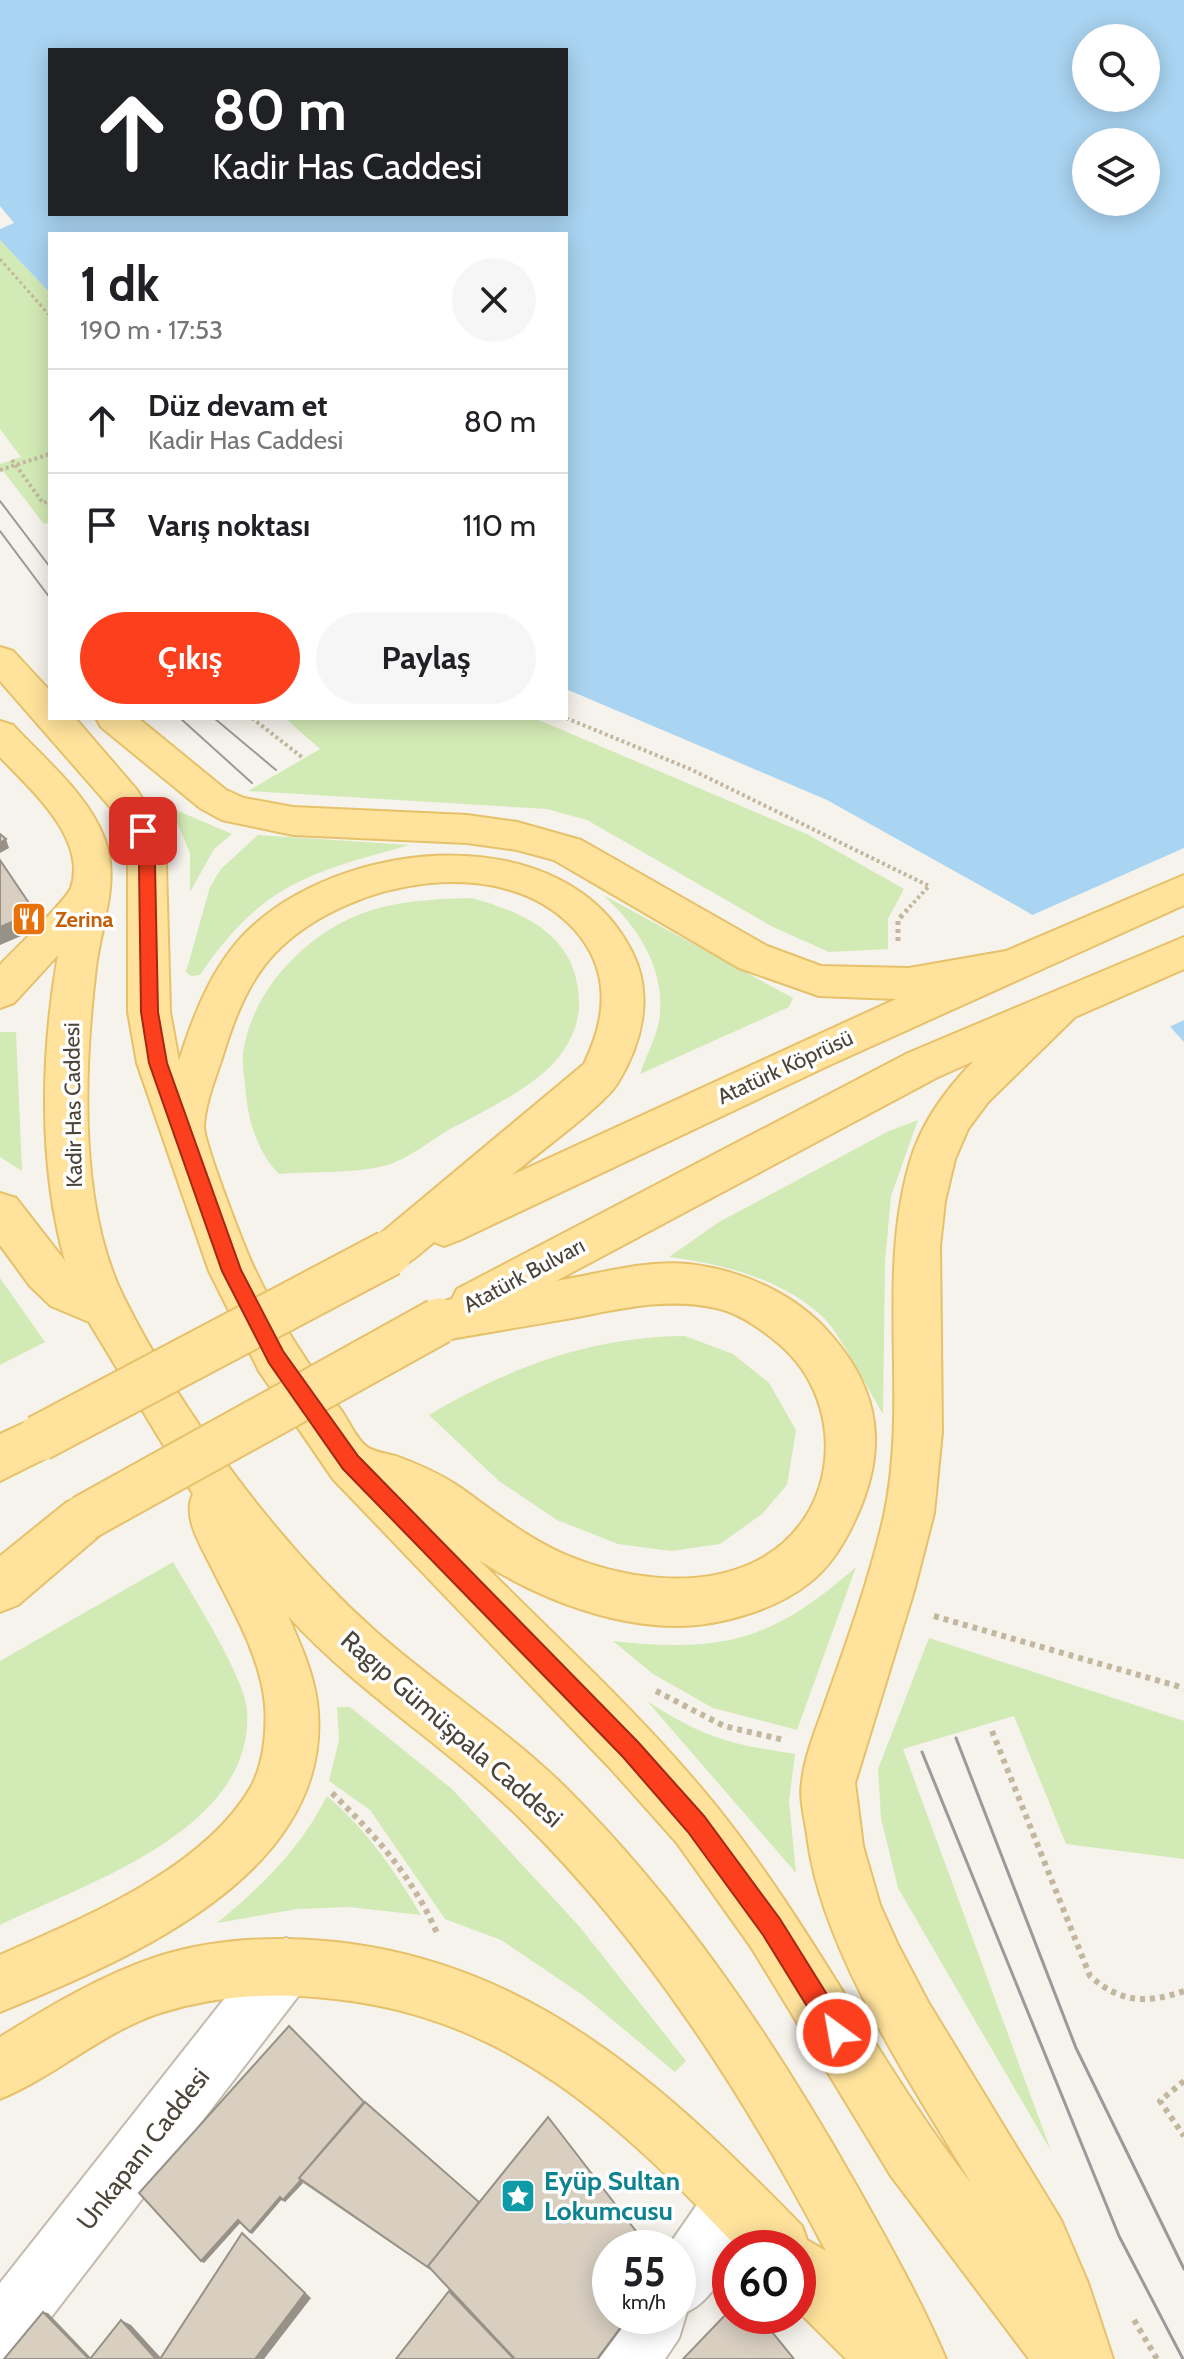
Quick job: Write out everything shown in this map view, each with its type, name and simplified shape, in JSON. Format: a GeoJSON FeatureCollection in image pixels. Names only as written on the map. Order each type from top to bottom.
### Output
{"type":"FeatureCollection","features":[{"type":"Feature","properties":{"kind":"main road"},"geometry":{"type":"LineString","coordinates":[[0,634],[48,666]]}},
{"type":"Feature","properties":{"kind":"main road"},"geometry":{"type":"LineString","coordinates":[[0,659],[48,712]]}},
{"type":"Feature","properties":{"kind":"main road"},"geometry":{"type":"LineString","coordinates":[[55,720],[124,799],[143,831],[147,865],[149,1012],[158,1063],[232,1271],[276,1357],[350,1463],[630,1750],[696,1824],[771,1927],[912,2155],[1068,2359]]}},
{"type":"Feature","properties":{"kind":"main road"},"geometry":{"type":"LineString","coordinates":[[116,720],[213,799],[235,810],[293,821],[467,829],[517,836],[567,850],[753,957],[819,981],[909,984],[1018,964]]}},
{"type":"Feature","properties":{"kind":"main road","name":"Kadir Has Caddesi"},"geometry":{"type":"LineString","coordinates":[[0,734],[75,819],[88,845],[88,895],[70,1018],[70,1129],[79,1236],[105,1308],[208,1473]]}},
{"type":"Feature","properties":{"kind":"main road"},"geometry":{"type":"LineString","coordinates":[[13,1448],[389,1253],[600,1075],[615,1051],[623,1027],[626,987],[617,954],[595,923],[561,897],[527,881],[478,870],[425,869],[376,880],[326,899],[283,923],[249,956],[217,1008],[181,1131]]}},
{"type":"Feature","properties":{"kind":"main road","name":"Atatürk Köprüsü"},"geometry":{"type":"LineString","coordinates":[[389,1253],[817,1052],[1184,889]]}},
{"type":"Feature","properties":{"kind":"main road"},"geometry":{"type":"LineString","coordinates":[[0,992],[88,895]]}},
{"type":"Feature","properties":{"kind":"main road"},"geometry":{"type":"LineString","coordinates":[[1084,2359],[1040,2244],[884,1979],[851,1898],[833,1833],[828,1783],[903,1546],[915,1472],[921,1207],[930,1170],[948,1124],[964,1101],[1059,1008],[1184,952]]}},
{"type":"Feature","properties":{"kind":"main road","name":"Atatürk Bulvarı"},"geometry":{"type":"LineString","coordinates":[[0,1563],[439,1321],[923,1065],[1018,1021],[1059,1008]]}},
{"type":"Feature","properties":{"kind":"main road"},"geometry":{"type":"LineString","coordinates":[[0,1211],[46,1272],[67,1292],[105,1308]]}},
{"type":"Feature","properties":{"kind":"main road"},"geometry":{"type":"LineString","coordinates":[[350,1463],[415,1486],[513,1554],[626,1597],[668,1602],[710,1600],[791,1569],[828,1523],[845,1495],[853,1451],[850,1411],[827,1362],[792,1323],[748,1298],[693,1284],[654,1283],[439,1321]]}},
{"type":"Feature","properties":{"kind":"main road"},"geometry":{"type":"LineString","coordinates":[[0,1984],[142,1915],[215,1870],[251,1835],[276,1800],[287,1772],[291,1705],[276,1647],[217,1525],[208,1473]]}},
{"type":"Feature","properties":{"kind":"main road","name":"Ragıp Gümüşpala Caddesi"},"geometry":{"type":"LineString","coordinates":[[208,1473],[254,1539],[310,1604],[397,1683],[522,1784],[593,1857],[673,1949],[731,2034],[811,2166],[914,2359]]}},
{"type":"Feature","properties":{"kind":"main road"},"geometry":{"type":"LineString","coordinates":[[0,1588],[84,1518]]}},
{"type":"Feature","properties":{"kind":"main road"},"geometry":{"type":"LineString","coordinates":[[0,2070],[137,1993],[218,1969],[286,1966],[351,1968],[436,1987],[534,2032],[646,2114],[763,2230]]}},
{"type":"Feature","properties":{"kind":"main road"},"geometry":{"type":"LineString","coordinates":[[816,2285],[890,2359]]}},
{"type":"Feature","properties":{"kind":"street","name":"Unkapanı Caddesi"},"geometry":{"type":"LineString","coordinates":[[0,2333],[286,1966]]}},
{"type":"Feature","properties":{"kind":"street"},"geometry":{"type":"LineString","coordinates":[[696,2258],[735,2201]]}},
{"type":"Feature","properties":{"kind":"street"},"geometry":{"type":"LineString","coordinates":[[628,2359],[645,2334]]}},
{"type":"Feature","properties":{"kind":"path"},"geometry":{"type":"LineString","coordinates":[[0,259],[48,314]]}},
{"type":"Feature","properties":{"kind":"path"},"geometry":{"type":"LineString","coordinates":[[0,470],[48,455]]}},
{"type":"Feature","properties":{"kind":"path"},"geometry":{"type":"LineString","coordinates":[[12,460],[43,503],[48,502]]}},
{"type":"Feature","properties":{"kind":"path"},"geometry":{"type":"LineString","coordinates":[[568,719],[690,769],[929,886],[898,920],[896,933],[899,945]]}},
{"type":"Feature","properties":{"kind":"path"},"geometry":{"type":"LineString","coordinates":[[255,720],[303,758]]}},
{"type":"Feature","properties":{"kind":"path"},"geometry":{"type":"LineString","coordinates":[[921,1612],[1184,1688]]}},
{"type":"Feature","properties":{"kind":"path"},"geometry":{"type":"LineString","coordinates":[[647,1685],[681,1707],[724,1726],[786,1740]]}},
{"type":"Feature","properties":{"kind":"path"},"geometry":{"type":"LineString","coordinates":[[992,1731],[1090,1976],[1108,1993],[1126,2000],[1155,2002],[1184,1991]]}},
{"type":"Feature","properties":{"kind":"path"},"geometry":{"type":"LineString","coordinates":[[320,1784],[354,1811],[381,1840],[420,1894],[436,1933],[449,1938]]}},
{"type":"Feature","properties":{"kind":"path"},"geometry":{"type":"LineString","coordinates":[[1184,2081],[1160,2101],[1184,2136]]}},
{"type":"Feature","properties":{"kind":"path"},"geometry":{"type":"LineString","coordinates":[[1127,2308],[1157,2359]]}},
{"type":"Feature","properties":{"kind":"green space"},"geometry":{"type":"Polygon","coordinates":[[[0,240],[48,291],[48,523],[44,524],[0,467],[0,464],[21,457],[0,429],[0,240]]]}},
{"type":"Feature","properties":{"kind":"green space"},"geometry":{"type":"Polygon","coordinates":[[[287,720],[539,720],[807,834],[904,889],[888,919],[888,949],[829,952],[773,927],[587,820],[547,809],[248,791],[320,749],[287,720]]]}},
{"type":"Feature","properties":{"kind":"green space"},"geometry":{"type":"Polygon","coordinates":[[[171,808],[232,834],[214,849],[190,892],[190,853],[171,808]]]}},
{"type":"Feature","properties":{"kind":"green space"},"geometry":{"type":"Polygon","coordinates":[[[258,835],[410,845],[343,864],[290,886],[245,920],[200,975],[191,976],[186,972],[210,887],[221,869],[258,835]]]}},
{"type":"Feature","properties":{"kind":"green space"},"geometry":{"type":"Polygon","coordinates":[[[603,895],[793,998],[789,1007],[640,1074],[659,1021],[658,980],[653,963],[637,934],[603,895]]]}},
{"type":"Feature","properties":{"kind":"green space"},"geometry":{"type":"Polygon","coordinates":[[[471,898],[530,920],[559,944],[570,960],[576,979],[579,1011],[575,1028],[562,1053],[550,1067],[516,1093],[392,1163],[371,1169],[279,1174],[264,1155],[254,1132],[243,1061],[249,1028],[273,982],[310,943],[355,916],[402,903],[471,898]]]}},
{"type":"Feature","properties":{"kind":"green space"},"geometry":{"type":"Polygon","coordinates":[[[0,1032],[16,1032],[22,1171],[0,1157],[0,1032]]]}},
{"type":"Feature","properties":{"kind":"green space"},"geometry":{"type":"Polygon","coordinates":[[[918,1120],[891,1196],[885,1262],[883,1414],[838,1337],[824,1318],[808,1304],[771,1283],[731,1269],[669,1257],[719,1222],[889,1131],[918,1120]]]}},
{"type":"Feature","properties":{"kind":"green space"},"geometry":{"type":"Polygon","coordinates":[[[0,1278],[45,1342],[0,1365],[0,1278]]]}},
{"type":"Feature","properties":{"kind":"green space"},"geometry":{"type":"Polygon","coordinates":[[[685,1336],[733,1354],[769,1383],[796,1430],[787,1485],[762,1514],[720,1544],[671,1551],[618,1544],[557,1520],[499,1481],[429,1415],[490,1383],[552,1358],[616,1342],[685,1336]]]}},
{"type":"Feature","properties":{"kind":"green space"},"geometry":{"type":"Polygon","coordinates":[[[173,1562],[216,1635],[244,1694],[247,1709],[242,1751],[224,1788],[195,1819],[159,1847],[76,1891],[0,1925],[0,1661],[173,1562]]]}},
{"type":"Feature","properties":{"kind":"green space"},"geometry":{"type":"Polygon","coordinates":[[[856,1567],[797,1730],[713,1708],[653,1674],[613,1641],[686,1645],[744,1636],[798,1611],[856,1567]]]}},
{"type":"Feature","properties":{"kind":"green space"},"geometry":{"type":"Polygon","coordinates":[[[929,1638],[1184,1721],[1184,1859],[1066,1844],[1014,1716],[903,1749],[1051,2151],[898,1888],[881,1818],[878,1769],[929,1638]]]}},
{"type":"Feature","properties":{"kind":"green space"},"geometry":{"type":"Polygon","coordinates":[[[647,1701],[718,1738],[795,1754],[789,1801],[796,1873],[647,1701]]]}},
{"type":"Feature","properties":{"kind":"green space"},"geometry":{"type":"Polygon","coordinates":[[[337,1707],[350,1707],[452,1789],[579,1926],[686,2061],[675,2072],[584,1996],[501,1940],[445,1919],[370,1810],[329,1781],[339,1740],[337,1707]]]}},
{"type":"Feature","properties":{"kind":"green space"},"geometry":{"type":"Polygon","coordinates":[[[327,1796],[379,1851],[421,1915],[349,1907],[297,1909],[217,1923],[279,1865],[305,1833],[327,1796]]]}},
{"type":"Feature","properties":{"kind":"water"},"geometry":{"type":"Polygon","coordinates":[[[0,0],[1184,0],[1184,1042],[1112,963],[1019,907],[827,800],[568,690],[568,232],[48,232],[48,291],[0,240],[0,229],[14,223],[0,206],[0,0]]]}},
{"type":"Feature","properties":{"kind":"pier"},"geometry":{"type":"Polygon","coordinates":[[[1184,848],[1184,1020],[1165,1029],[1110,966],[1028,917],[1184,848]]]}},
{"type":"Feature","properties":{"kind":"building"},"geometry":{"type":"Polygon","coordinates":[[[0,860],[35,912],[0,927],[0,860]]]}},
{"type":"Feature","properties":{"kind":"building"},"geometry":{"type":"Polygon","coordinates":[[[289,2026],[364,2102],[283,2200],[280,2197],[250,2232],[238,2220],[201,2261],[139,2193],[289,2026]]]}},
{"type":"Feature","properties":{"kind":"building"},"geometry":{"type":"Polygon","coordinates":[[[365,2102],[479,2202],[429,2268],[299,2178],[365,2102]]]}},
{"type":"Feature","properties":{"kind":"building"},"geometry":{"type":"Polygon","coordinates":[[[548,2117],[635,2230],[592,2230],[592,2334],[616,2334],[597,2359],[515,2359],[428,2266],[548,2117]]]}},
{"type":"Feature","properties":{"kind":"building"},"geometry":{"type":"Polygon","coordinates":[[[242,2233],[305,2293],[255,2359],[160,2359],[242,2233]]]}},
{"type":"Feature","properties":{"kind":"building"},"geometry":{"type":"Polygon","coordinates":[[[449,2291],[514,2359],[396,2359],[449,2291]]]}},
{"type":"Feature","properties":{"kind":"building"},"geometry":{"type":"Polygon","coordinates":[[[43,2312],[89,2359],[4,2359],[43,2312]]]}},
{"type":"Feature","properties":{"kind":"building"},"geometry":{"type":"Polygon","coordinates":[[[121,2320],[156,2359],[90,2359],[121,2320]]]}},
{"type":"Feature","properties":{"kind":"building"},"geometry":{"type":"Polygon","coordinates":[[[712,2329],[712,2334],[774,2334],[794,2359],[683,2359],[712,2329]]]}},
{"type":"Feature","properties":{"kind":"tram line"},"geometry":{"type":"LineString","coordinates":[[0,501],[48,564]]}},
{"type":"Feature","properties":{"kind":"tram line"},"geometry":{"type":"LineString","coordinates":[[0,531],[48,595]]}},
{"type":"Feature","properties":{"kind":"tram line"},"geometry":{"type":"LineString","coordinates":[[182,720],[252,783]]}},
{"type":"Feature","properties":{"kind":"tram line"},"geometry":{"type":"LineString","coordinates":[[216,720],[276,770]]}},
{"type":"Feature","properties":{"kind":"tram line"},"geometry":{"type":"LineString","coordinates":[[956,1738],[1076,2048],[1184,2269]]}},
{"type":"Feature","properties":{"kind":"tram line"},"geometry":{"type":"LineString","coordinates":[[922,1752],[1119,2236],[1183,2359]]}},
{"type":"Feature","properties":{"kind":"place","name":"Zerina"},"geometry":{"type":"Point","coordinates":[29,919]}},
{"type":"Feature","properties":{"kind":"place","name":"Eyüp Sultan Lokumcusu"},"geometry":{"type":"Point","coordinates":[518,2196]}},
{"type":"Feature","properties":{"kind":"route"},"geometry":{"type":"LineString","coordinates":[[143,831],[147,865],[149,1012],[158,1063],[232,1271],[276,1357],[350,1463],[630,1750],[696,1824],[771,1927],[837,2033]]}}]}
